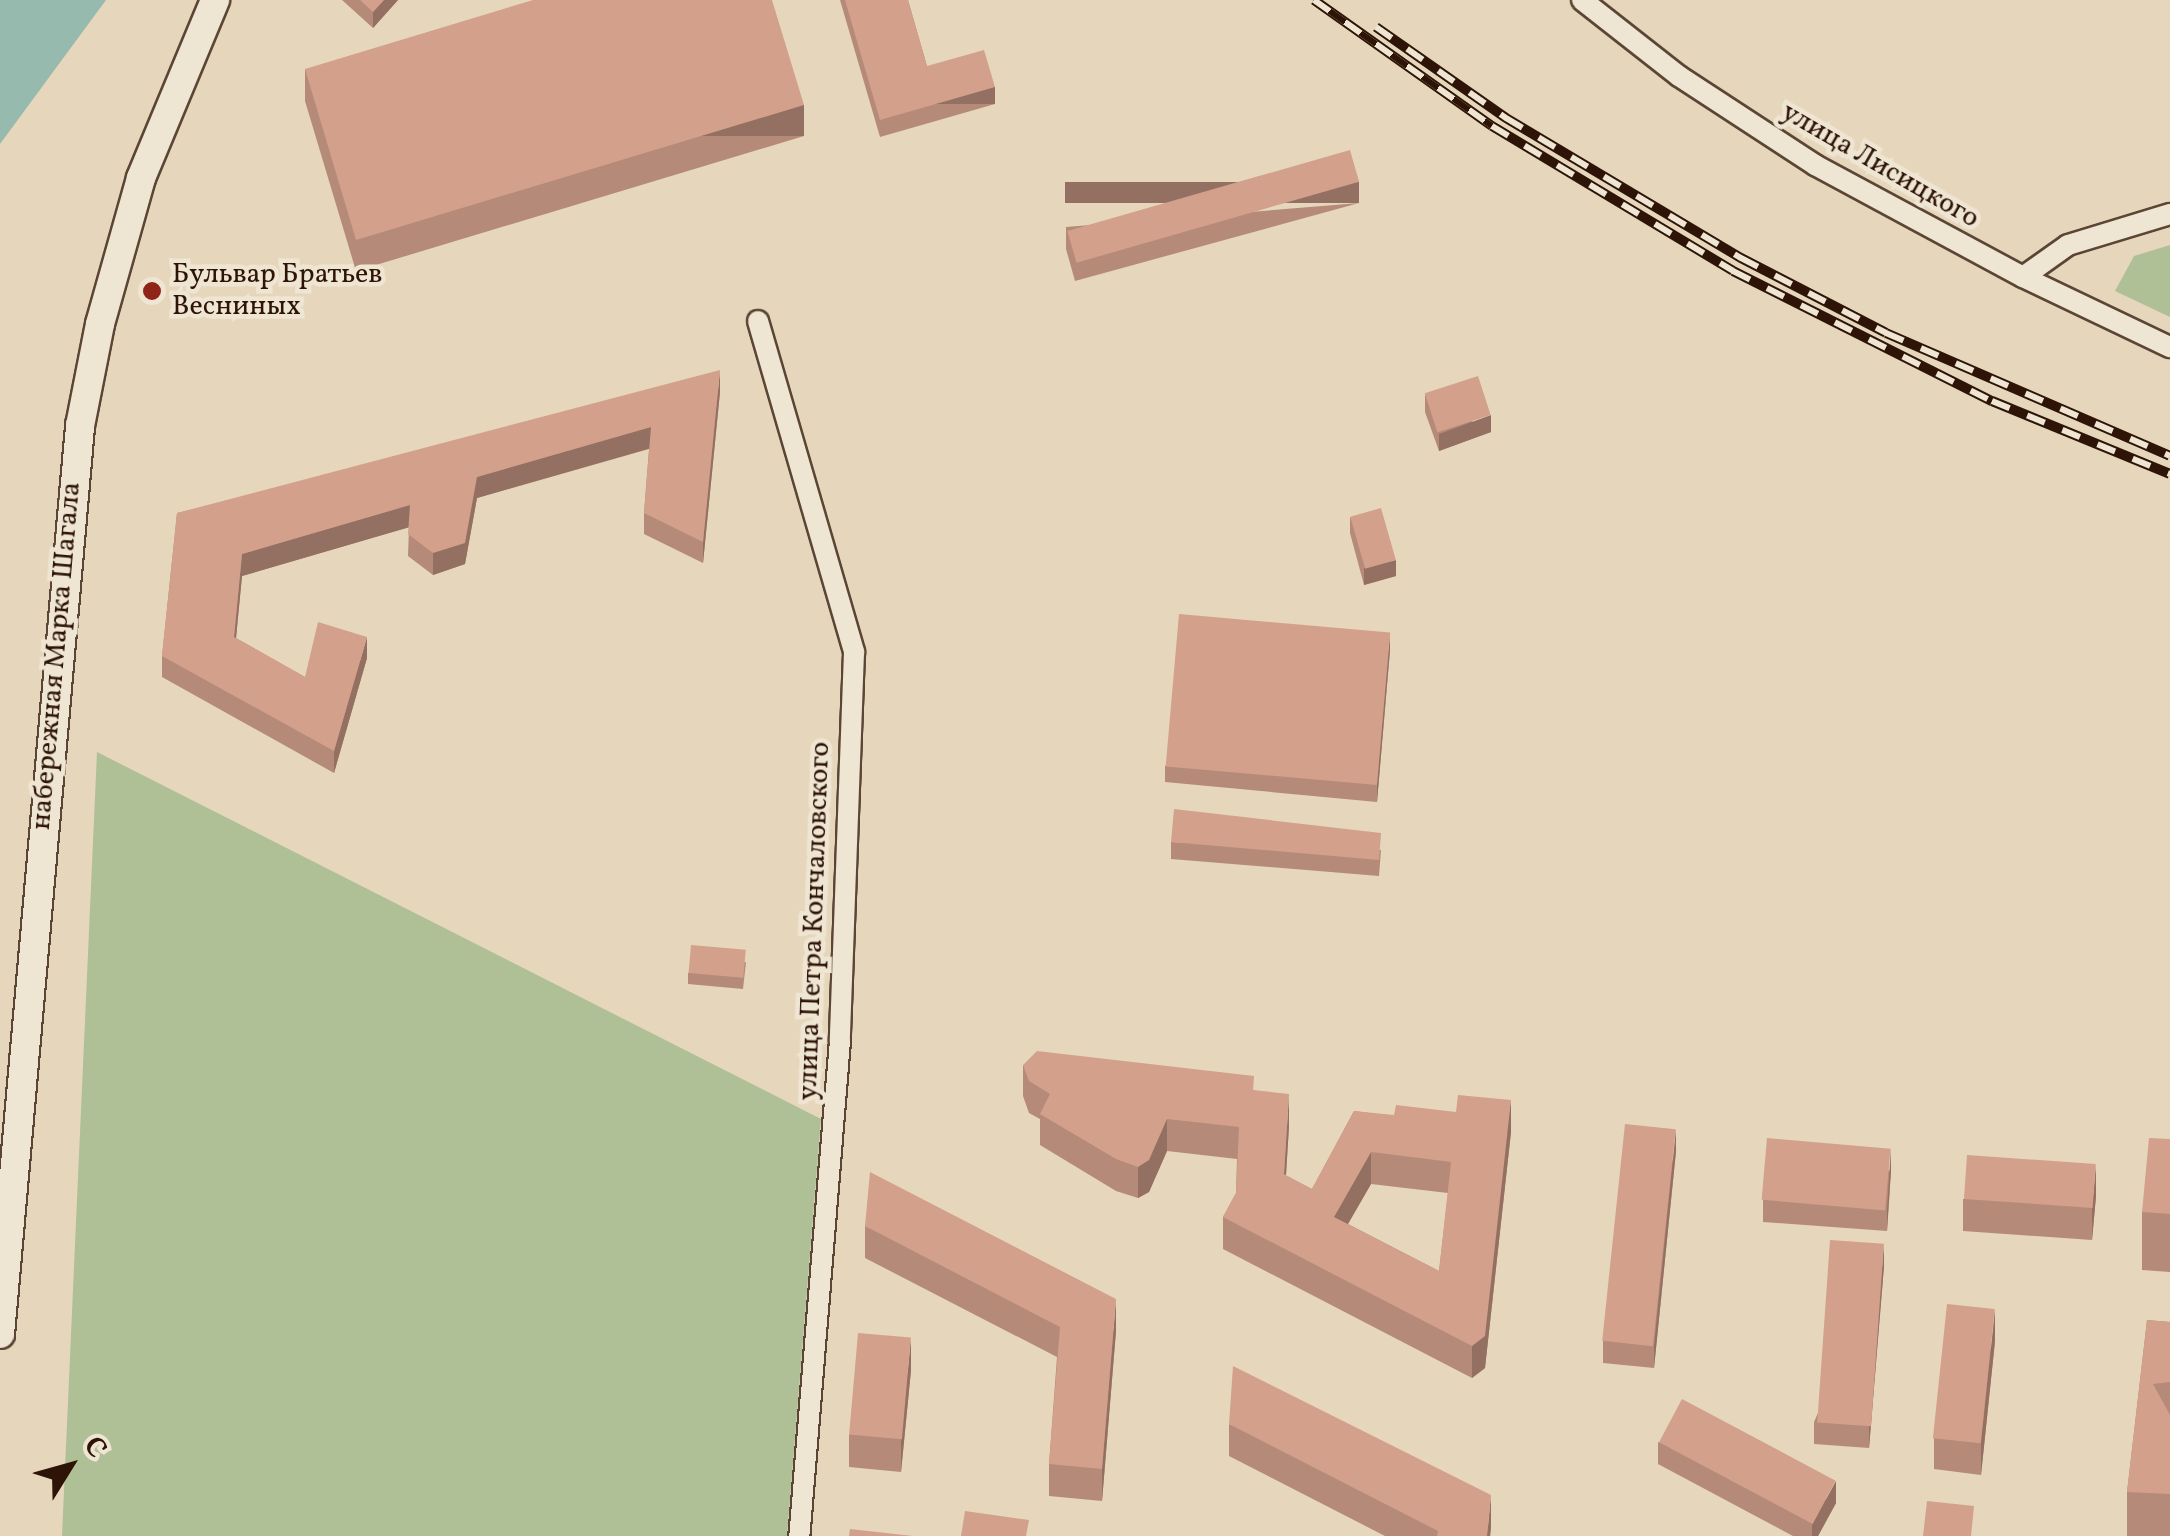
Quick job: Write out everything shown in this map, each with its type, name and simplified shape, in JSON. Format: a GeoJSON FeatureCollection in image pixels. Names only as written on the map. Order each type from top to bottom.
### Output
{"type":"FeatureCollection","features":[{"type":"Feature","properties":{"kind":"main road","name":"набережная Марка Шагала"},"geometry":{"type":"LineString","coordinates":[[0,1334],[80,426],[104,309],[141,178],[216,0]]}},
{"type":"Feature","properties":{"kind":"street","name":"улица Лисицкого"},"geometry":{"type":"LineString","coordinates":[[1582,0],[1679,76],[1815,164],[2023,277],[2170,347]]}},
{"type":"Feature","properties":{"kind":"street"},"geometry":{"type":"LineString","coordinates":[[2023,277],[2068,245],[2170,214]]}},
{"type":"Feature","properties":{"kind":"street","name":"улица Петра Кончаловского"},"geometry":{"type":"LineString","coordinates":[[758,322],[854,652],[840,1042],[799,1536]]}},
{"type":"Feature","properties":{"kind":"green space"},"geometry":{"type":"Polygon","coordinates":[[[2170,245],[2170,317],[2115,291],[2134,256],[2170,245]]]}},
{"type":"Feature","properties":{"kind":"green space"},"geometry":{"type":"Polygon","coordinates":[[[97,752],[821,1119],[787,1536],[62,1536],[97,752]]]}},
{"type":"Feature","properties":{"kind":"water"},"geometry":{"type":"Polygon","coordinates":[[[0,0],[106,0],[0,144],[0,0]]]}},
{"type":"Feature","properties":{"kind":"building"},"geometry":{"type":"Polygon","coordinates":[[[360,0],[384,0],[373,12],[360,0]]]}},
{"type":"Feature","properties":{"kind":"building"},"geometry":{"type":"Polygon","coordinates":[[[533,0],[772,0],[804,105],[356,240],[305,69],[533,0]]]}},
{"type":"Feature","properties":{"kind":"building"},"geometry":{"type":"Polygon","coordinates":[[[845,0],[908,0],[927,66],[984,50],[995,87],[880,120],[845,0]]]}},
{"type":"Feature","properties":{"kind":"building"},"geometry":{"type":"Polygon","coordinates":[[[1350,150],[1359,182],[1076,263],[1067,231],[1350,150]]]}},
{"type":"Feature","properties":{"kind":"building"},"geometry":{"type":"Polygon","coordinates":[[[720,370],[703,542],[644,513],[651,427],[477,477],[465,543],[433,553],[408,534],[410,505],[242,554],[234,637],[305,677],[318,622],[367,637],[334,751],[162,656],[177,513],[720,370]]]}},
{"type":"Feature","properties":{"kind":"building"},"geometry":{"type":"Polygon","coordinates":[[[1478,376],[1491,415],[1437,432],[1425,393],[1478,376]]]}},
{"type":"Feature","properties":{"kind":"building"},"geometry":{"type":"Polygon","coordinates":[[[1381,508],[1396,560],[1365,569],[1350,517],[1381,508]]]}},
{"type":"Feature","properties":{"kind":"building"},"geometry":{"type":"Polygon","coordinates":[[[1179,614],[1390,632],[1377,785],[1166,766],[1179,614]]]}},
{"type":"Feature","properties":{"kind":"building"},"geometry":{"type":"Polygon","coordinates":[[[1174,809],[1381,833],[1379,860],[1171,842],[1174,809]]]}},
{"type":"Feature","properties":{"kind":"building"},"geometry":{"type":"Polygon","coordinates":[[[691,945],[746,950],[743,978],[689,973],[691,945]]]}},
{"type":"Feature","properties":{"kind":"building"},"geometry":{"type":"Polygon","coordinates":[[[1037,1051],[1254,1076],[1253,1090],[1289,1094],[1284,1174],[1312,1189],[1354,1111],[1394,1115],[1396,1105],[1456,1112],[1458,1095],[1511,1100],[1485,1336],[1472,1346],[1223,1217],[1236,1193],[1239,1127],[1167,1119],[1149,1160],[1138,1167],[1116,1159],[1040,1114],[1050,1094],[1029,1081],[1023,1065],[1037,1051]],[[1371,1152],[1334,1217],[1439,1271],[1451,1162],[1371,1152]]]}},
{"type":"Feature","properties":{"kind":"building"},"geometry":{"type":"Polygon","coordinates":[[[1625,1124],[1676,1129],[1653,1346],[1602,1341],[1625,1124]]]}},
{"type":"Feature","properties":{"kind":"building"},"geometry":{"type":"Polygon","coordinates":[[[1767,1138],[1891,1149],[1885,1211],[1762,1200],[1767,1138]]]}},
{"type":"Feature","properties":{"kind":"building"},"geometry":{"type":"Polygon","coordinates":[[[2149,1138],[2170,1139],[2170,1214],[2142,1212],[2149,1138]]]}},
{"type":"Feature","properties":{"kind":"building"},"geometry":{"type":"Polygon","coordinates":[[[1967,1155],[2096,1164],[2093,1208],[1964,1199],[1967,1155]]]}},
{"type":"Feature","properties":{"kind":"building"},"geometry":{"type":"Polygon","coordinates":[[[870,1172],[1116,1299],[1102,1469],[1049,1464],[1060,1327],[865,1226],[870,1172]]]}},
{"type":"Feature","properties":{"kind":"building"},"geometry":{"type":"Polygon","coordinates":[[[1830,1240],[1884,1244],[1871,1426],[1817,1423],[1830,1240]]]}},
{"type":"Feature","properties":{"kind":"building"},"geometry":{"type":"Polygon","coordinates":[[[1947,1304],[1995,1309],[1981,1443],[1933,1438],[1947,1304]]]}},
{"type":"Feature","properties":{"kind":"building"},"geometry":{"type":"Polygon","coordinates":[[[2147,1320],[2170,1322],[2170,1382],[2153,1384],[2170,1415],[2170,1494],[2127,1492],[2147,1320]]]}},
{"type":"Feature","properties":{"kind":"building"},"geometry":{"type":"Polygon","coordinates":[[[858,1333],[911,1338],[902,1439],[849,1435],[858,1333]]]}},
{"type":"Feature","properties":{"kind":"building"},"geometry":{"type":"Polygon","coordinates":[[[1233,1366],[1491,1495],[1487,1536],[1437,1536],[1438,1531],[1229,1424],[1233,1366]]]}},
{"type":"Feature","properties":{"kind":"building"},"geometry":{"type":"Polygon","coordinates":[[[1682,1399],[1836,1481],[1813,1524],[1659,1442],[1682,1399]]]}},
{"type":"Feature","properties":{"kind":"building"},"geometry":{"type":"Polygon","coordinates":[[[1927,1501],[1974,1506],[1971,1536],[1923,1536],[1927,1501]]]}},
{"type":"Feature","properties":{"kind":"building"},"geometry":{"type":"Polygon","coordinates":[[[965,1511],[1029,1520],[1026,1536],[961,1536],[965,1511]]]}},
{"type":"Feature","properties":{"kind":"building"},"geometry":{"type":"Polygon","coordinates":[[[850,1529],[913,1536],[849,1536],[850,1529]]]}},
{"type":"Feature","properties":{"kind":"railway"},"geometry":{"type":"LineString","coordinates":[[1314,0],[1492,126],[1733,271],[1992,401],[2170,474]]}},
{"type":"Feature","properties":{"kind":"railway"},"geometry":{"type":"LineString","coordinates":[[1376,27],[1506,118],[1741,258],[1886,333],[2170,456]]}},
{"type":"Feature","properties":{"kind":"place","name":"Бульвар Братьев Весниных"},"geometry":{"type":"Point","coordinates":[152,291]}}]}
